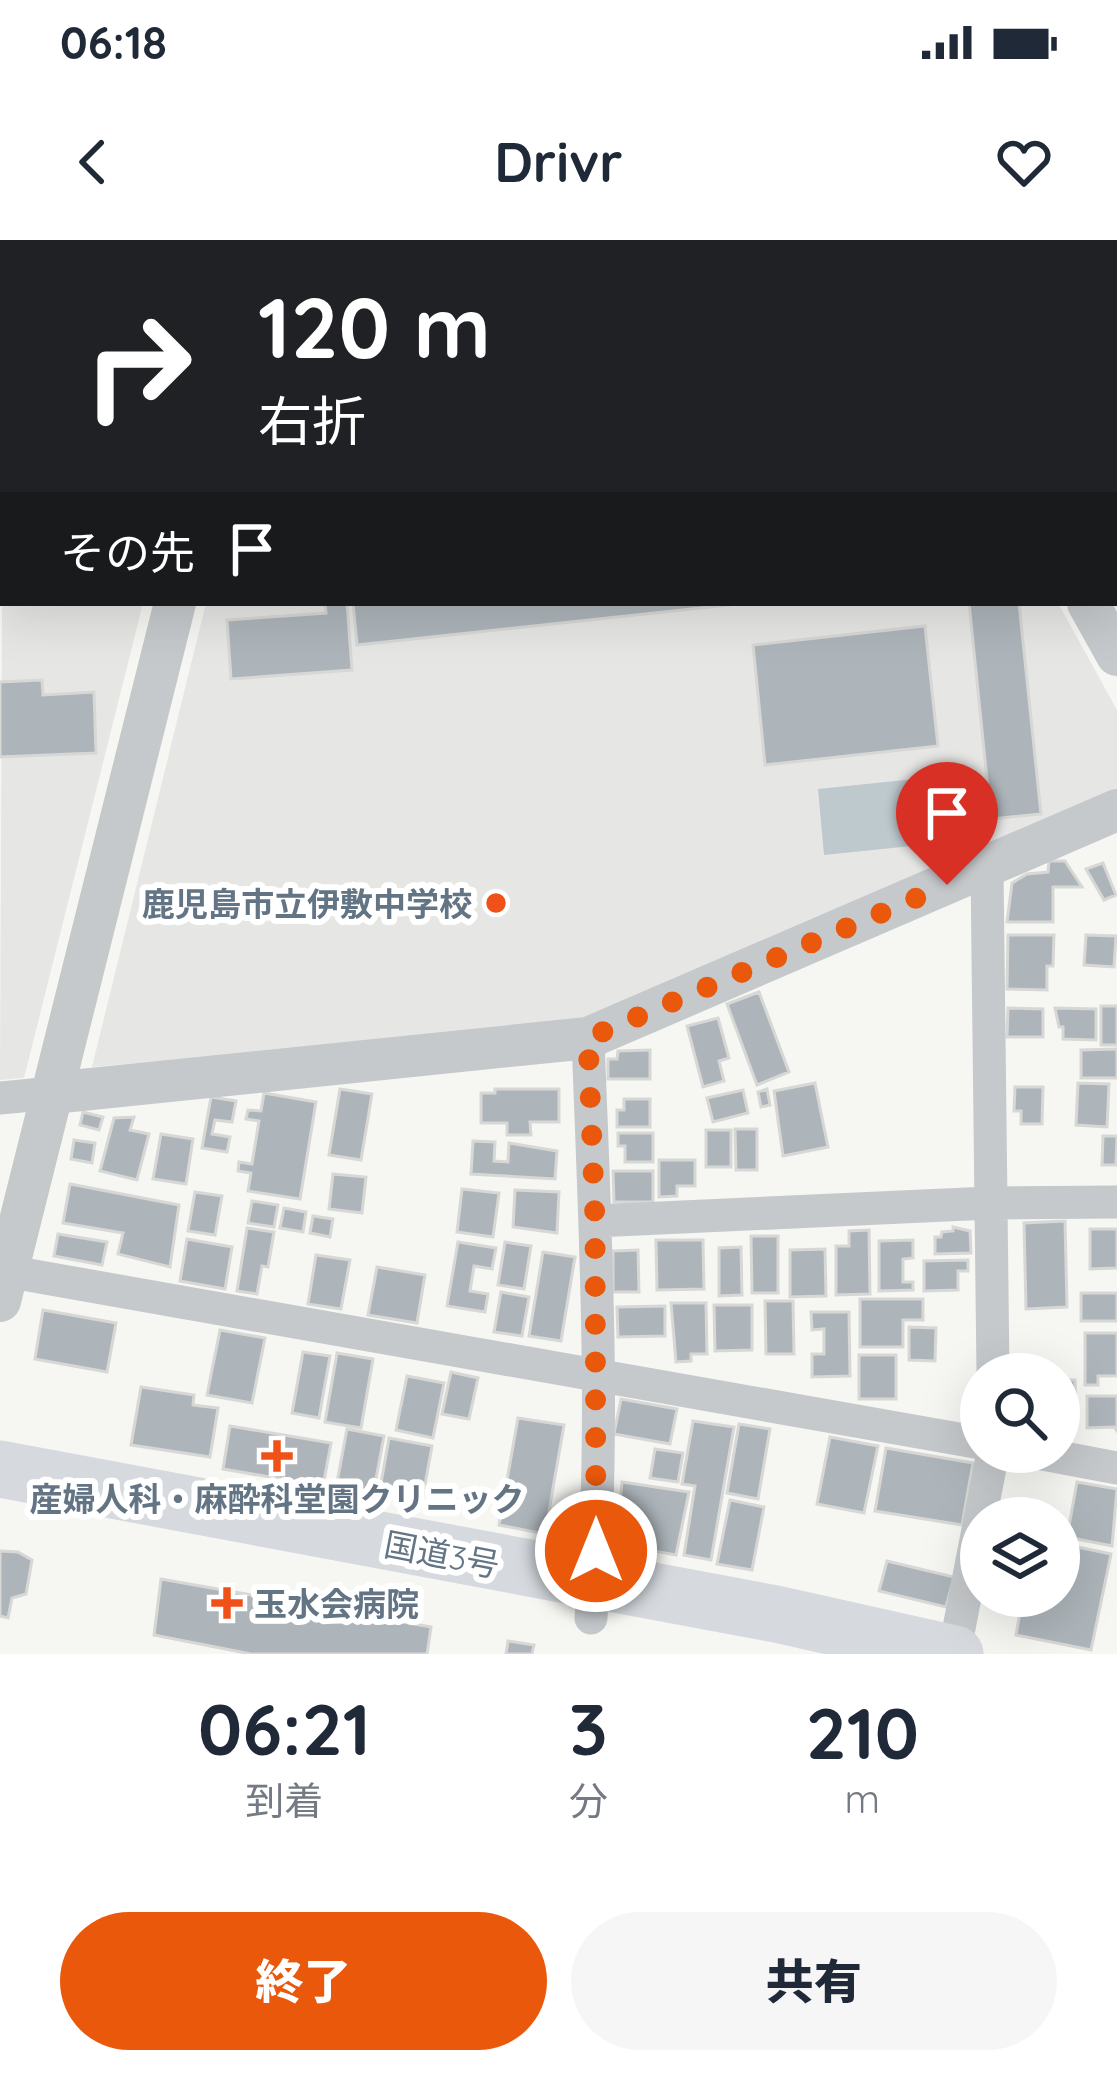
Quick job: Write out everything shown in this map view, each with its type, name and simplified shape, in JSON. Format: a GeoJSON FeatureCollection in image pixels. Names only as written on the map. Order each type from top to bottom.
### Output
{"type":"FeatureCollection","features":[{"type":"Feature","properties":{"kind":"highway","name":"国道3号"},"geometry":{"type":"LineString","coordinates":[[0,1469],[592,1600],[786,1654]]}},
{"type":"Feature","properties":{"kind":"highway","name":"国道3号"},"geometry":{"type":"LineString","coordinates":[[0,1507],[592,1600],[776,1614],[955,1654]]}},
{"type":"Feature","properties":{"kind":"street"},"geometry":{"type":"LineString","coordinates":[[174,606],[2,1281],[596,1373],[960,1439]]}},
{"type":"Feature","properties":{"kind":"street"},"geometry":{"type":"LineString","coordinates":[[1090,606],[1117,655]]}},
{"type":"Feature","properties":{"kind":"street"},"geometry":{"type":"LineString","coordinates":[[0,1098],[588,1038],[1117,810]]}},
{"type":"Feature","properties":{"kind":"street"},"geometry":{"type":"LineString","coordinates":[[987,868],[992,1353]]}},
{"type":"Feature","properties":{"kind":"street"},"geometry":{"type":"LineString","coordinates":[[588,1038],[595,1221],[592,1600]]}},
{"type":"Feature","properties":{"kind":"street"},"geometry":{"type":"LineString","coordinates":[[595,1221],[989,1203],[1117,1202]]}},
{"type":"Feature","properties":{"kind":"street"},"geometry":{"type":"LineString","coordinates":[[1080,1461],[1117,1468]]}},
{"type":"Feature","properties":{"kind":"street"},"geometry":{"type":"LineString","coordinates":[[955,1654],[989,1473]]}},
{"type":"Feature","properties":{"kind":"shaded area"},"geometry":{"type":"Polygon","coordinates":[[[2,606],[142,606],[24,1078],[0,1080],[2,606]]]}},
{"type":"Feature","properties":{"kind":"shaded area","name":"鹿児島市立伊敷中学校"},"geometry":{"type":"Polygon","coordinates":[[[205,606],[1060,606],[1117,710],[1117,792],[603,1014],[555,1027],[92,1067],[205,606]]]}},
{"type":"Feature","properties":{"kind":"shaded area"},"geometry":{"type":"Polygon","coordinates":[[[924,778],[931,844],[824,855],[818,789],[924,778]]]}},
{"type":"Feature","properties":{"kind":"building"},"geometry":{"type":"Polygon","coordinates":[[[325,606],[347,606],[352,670],[231,679],[227,620],[326,613],[325,606]]]}},
{"type":"Feature","properties":{"kind":"building"},"geometry":{"type":"Polygon","coordinates":[[[353,606],[719,606],[357,645],[353,606]]]}},
{"type":"Feature","properties":{"kind":"building"},"geometry":{"type":"Polygon","coordinates":[[[969,606],[1019,606],[1041,814],[991,819],[969,606]]]}},
{"type":"Feature","properties":{"kind":"building"},"geometry":{"type":"Polygon","coordinates":[[[925,626],[938,746],[765,765],[753,645],[925,626]]]}},
{"type":"Feature","properties":{"kind":"building"},"geometry":{"type":"Polygon","coordinates":[[[42,680],[43,695],[94,692],[96,753],[0,757],[0,682],[42,680]]]}},
{"type":"Feature","properties":{"kind":"building"},"geometry":{"type":"Polygon","coordinates":[[[1049,861],[1065,861],[1082,887],[1053,887],[1053,922],[1007,922],[1012,883],[1027,874],[1048,872],[1049,861]]]}},
{"type":"Feature","properties":{"kind":"building"},"geometry":{"type":"Polygon","coordinates":[[[1103,863],[1116,895],[1104,900],[1086,869],[1103,863]]]}},
{"type":"Feature","properties":{"kind":"building"},"geometry":{"type":"Polygon","coordinates":[[[1008,935],[1054,935],[1047,990],[1007,989],[1008,935]]]}},
{"type":"Feature","properties":{"kind":"building"},"geometry":{"type":"Polygon","coordinates":[[[1086,935],[1116,936],[1114,967],[1084,965],[1086,935]]]}},
{"type":"Feature","properties":{"kind":"building"},"geometry":{"type":"Polygon","coordinates":[[[759,992],[789,1072],[757,1085],[727,1004],[759,992]]]}},
{"type":"Feature","properties":{"kind":"building"},"geometry":{"type":"Polygon","coordinates":[[[1101,1006],[1117,1006],[1117,1045],[1101,1045],[1101,1006]]]}},
{"type":"Feature","properties":{"kind":"building"},"geometry":{"type":"Polygon","coordinates":[[[1008,1008],[1043,1009],[1043,1037],[1007,1037],[1008,1008]]]}},
{"type":"Feature","properties":{"kind":"building"},"geometry":{"type":"Polygon","coordinates":[[[1055,1008],[1096,1009],[1096,1040],[1063,1039],[1055,1008]]]}},
{"type":"Feature","properties":{"kind":"building"},"geometry":{"type":"Polygon","coordinates":[[[718,1018],[729,1058],[719,1061],[724,1081],[703,1087],[687,1026],[718,1018]]]}},
{"type":"Feature","properties":{"kind":"building"},"geometry":{"type":"Polygon","coordinates":[[[1117,1049],[1117,1078],[1081,1078],[1081,1050],[1117,1049]]]}},
{"type":"Feature","properties":{"kind":"building"},"geometry":{"type":"Polygon","coordinates":[[[650,1050],[650,1079],[608,1079],[608,1059],[617,1059],[618,1051],[650,1050]]]}},
{"type":"Feature","properties":{"kind":"building"},"geometry":{"type":"Polygon","coordinates":[[[815,1083],[828,1147],[783,1156],[774,1091],[815,1083]]]}},
{"type":"Feature","properties":{"kind":"building"},"geometry":{"type":"Polygon","coordinates":[[[1078,1083],[1109,1084],[1107,1127],[1076,1125],[1078,1083]]]}},
{"type":"Feature","properties":{"kind":"building"},"geometry":{"type":"Polygon","coordinates":[[[1015,1087],[1043,1087],[1042,1124],[1021,1124],[1021,1111],[1014,1111],[1015,1087]]]}},
{"type":"Feature","properties":{"kind":"building"},"geometry":{"type":"Polygon","coordinates":[[[340,1089],[372,1094],[361,1160],[329,1155],[340,1089]]]}},
{"type":"Feature","properties":{"kind":"building"},"geometry":{"type":"Polygon","coordinates":[[[495,1089],[559,1089],[559,1122],[530,1122],[531,1135],[507,1135],[507,1123],[481,1123],[481,1093],[495,1093],[495,1089]]]}},
{"type":"Feature","properties":{"kind":"building"},"geometry":{"type":"Polygon","coordinates":[[[767,1089],[770,1105],[761,1107],[758,1092],[767,1089]]]}},
{"type":"Feature","properties":{"kind":"building"},"geometry":{"type":"Polygon","coordinates":[[[743,1090],[748,1113],[713,1122],[707,1098],[743,1090]]]}},
{"type":"Feature","properties":{"kind":"building"},"geometry":{"type":"Polygon","coordinates":[[[264,1093],[316,1102],[300,1199],[248,1191],[251,1173],[238,1171],[239,1162],[252,1164],[259,1121],[246,1119],[248,1110],[261,1111],[264,1093]]]}},
{"type":"Feature","properties":{"kind":"building"},"geometry":{"type":"Polygon","coordinates":[[[211,1097],[236,1101],[232,1122],[215,1120],[212,1134],[230,1137],[227,1152],[202,1148],[211,1097]]]}},
{"type":"Feature","properties":{"kind":"building"},"geometry":{"type":"Polygon","coordinates":[[[624,1099],[650,1099],[650,1127],[617,1127],[617,1110],[624,1110],[624,1099]]]}},
{"type":"Feature","properties":{"kind":"building"},"geometry":{"type":"Polygon","coordinates":[[[83,1112],[103,1117],[99,1130],[80,1125],[83,1112]]]}},
{"type":"Feature","properties":{"kind":"building"},"geometry":{"type":"Polygon","coordinates":[[[134,1117],[130,1130],[149,1134],[137,1180],[100,1171],[114,1118],[134,1117]]]}},
{"type":"Feature","properties":{"kind":"building"},"geometry":{"type":"Polygon","coordinates":[[[735,1129],[757,1129],[757,1170],[736,1170],[735,1129]]]}},
{"type":"Feature","properties":{"kind":"building"},"geometry":{"type":"Polygon","coordinates":[[[706,1130],[731,1130],[731,1167],[706,1167],[706,1130]]]}},
{"type":"Feature","properties":{"kind":"building"},"geometry":{"type":"Polygon","coordinates":[[[618,1133],[653,1133],[653,1162],[625,1162],[625,1146],[618,1146],[618,1133]]]}},
{"type":"Feature","properties":{"kind":"building"},"geometry":{"type":"Polygon","coordinates":[[[161,1134],[193,1139],[186,1184],[153,1179],[161,1134]]]}},
{"type":"Feature","properties":{"kind":"building"},"geometry":{"type":"Polygon","coordinates":[[[1103,1136],[1117,1136],[1116,1165],[1102,1165],[1103,1136]]]}},
{"type":"Feature","properties":{"kind":"building"},"geometry":{"type":"Polygon","coordinates":[[[74,1140],[95,1143],[92,1163],[71,1159],[74,1140]]]}},
{"type":"Feature","properties":{"kind":"building"},"geometry":{"type":"Polygon","coordinates":[[[473,1141],[495,1142],[494,1161],[508,1162],[509,1143],[557,1151],[555,1179],[471,1174],[473,1141]]]}},
{"type":"Feature","properties":{"kind":"building"},"geometry":{"type":"Polygon","coordinates":[[[659,1160],[695,1160],[695,1186],[677,1186],[677,1196],[659,1197],[659,1160]]]}},
{"type":"Feature","properties":{"kind":"building"},"geometry":{"type":"Polygon","coordinates":[[[613,1171],[653,1171],[653,1202],[614,1202],[613,1171]]]}},
{"type":"Feature","properties":{"kind":"building"},"geometry":{"type":"Polygon","coordinates":[[[333,1174],[366,1177],[362,1213],[329,1209],[333,1174]]]}},
{"type":"Feature","properties":{"kind":"building"},"geometry":{"type":"Polygon","coordinates":[[[70,1184],[179,1205],[170,1267],[118,1254],[123,1233],[63,1223],[70,1184]]]}},
{"type":"Feature","properties":{"kind":"building"},"geometry":{"type":"Polygon","coordinates":[[[462,1189],[499,1193],[493,1237],[457,1232],[462,1189]]]}},
{"type":"Feature","properties":{"kind":"building"},"geometry":{"type":"Polygon","coordinates":[[[515,1190],[559,1192],[557,1233],[513,1227],[515,1190]]]}},
{"type":"Feature","properties":{"kind":"building"},"geometry":{"type":"Polygon","coordinates":[[[195,1192],[222,1196],[215,1235],[188,1231],[195,1192]]]}},
{"type":"Feature","properties":{"kind":"building"},"geometry":{"type":"Polygon","coordinates":[[[252,1201],[278,1205],[274,1227],[248,1223],[252,1201]]]}},
{"type":"Feature","properties":{"kind":"building"},"geometry":{"type":"Polygon","coordinates":[[[284,1208],[306,1212],[303,1232],[280,1228],[284,1208]]]}},
{"type":"Feature","properties":{"kind":"building"},"geometry":{"type":"Polygon","coordinates":[[[313,1216],[333,1219],[330,1237],[310,1233],[313,1216]]]}},
{"type":"Feature","properties":{"kind":"building"},"geometry":{"type":"Polygon","coordinates":[[[1065,1221],[1067,1307],[1026,1309],[1024,1223],[1065,1221]]]}},
{"type":"Feature","properties":{"kind":"building"},"geometry":{"type":"Polygon","coordinates":[[[953,1227],[970,1231],[971,1253],[935,1254],[935,1237],[953,1227]]]}},
{"type":"Feature","properties":{"kind":"building"},"geometry":{"type":"Polygon","coordinates":[[[247,1228],[274,1232],[257,1294],[237,1291],[247,1228]]]}},
{"type":"Feature","properties":{"kind":"building"},"geometry":{"type":"Polygon","coordinates":[[[1090,1229],[1117,1229],[1117,1268],[1090,1269],[1090,1229]]]}},
{"type":"Feature","properties":{"kind":"building"},"geometry":{"type":"Polygon","coordinates":[[[869,1230],[870,1294],[836,1295],[836,1246],[849,1246],[849,1231],[869,1230]]]}},
{"type":"Feature","properties":{"kind":"building"},"geometry":{"type":"Polygon","coordinates":[[[58,1234],[107,1242],[102,1265],[54,1256],[58,1234]]]}},
{"type":"Feature","properties":{"kind":"building"},"geometry":{"type":"Polygon","coordinates":[[[751,1236],[778,1236],[778,1293],[752,1293],[751,1236]]]}},
{"type":"Feature","properties":{"kind":"building"},"geometry":{"type":"Polygon","coordinates":[[[187,1239],[232,1247],[225,1289],[180,1281],[187,1239]]]}},
{"type":"Feature","properties":{"kind":"building"},"geometry":{"type":"Polygon","coordinates":[[[656,1240],[703,1240],[704,1289],[657,1290],[656,1240]]]}},
{"type":"Feature","properties":{"kind":"building"},"geometry":{"type":"Polygon","coordinates":[[[913,1240],[913,1258],[903,1259],[903,1282],[913,1282],[913,1290],[879,1291],[879,1241],[913,1240]]]}},
{"type":"Feature","properties":{"kind":"building"},"geometry":{"type":"Polygon","coordinates":[[[458,1242],[496,1248],[492,1269],[474,1266],[470,1291],[488,1294],[485,1312],[447,1306],[458,1242]]]}},
{"type":"Feature","properties":{"kind":"building"},"geometry":{"type":"Polygon","coordinates":[[[505,1242],[531,1246],[524,1289],[498,1285],[505,1242]]]}},
{"type":"Feature","properties":{"kind":"building"},"geometry":{"type":"Polygon","coordinates":[[[741,1247],[742,1295],[719,1296],[719,1248],[741,1247]]]}},
{"type":"Feature","properties":{"kind":"building"},"geometry":{"type":"Polygon","coordinates":[[[825,1249],[826,1296],[790,1297],[790,1250],[825,1249]]]}},
{"type":"Feature","properties":{"kind":"building"},"geometry":{"type":"Polygon","coordinates":[[[638,1250],[639,1292],[613,1292],[613,1251],[638,1250]]]}},
{"type":"Feature","properties":{"kind":"building"},"geometry":{"type":"Polygon","coordinates":[[[543,1252],[575,1257],[561,1341],[529,1336],[543,1252]]]}},
{"type":"Feature","properties":{"kind":"building"},"geometry":{"type":"Polygon","coordinates":[[[316,1255],[350,1260],[341,1309],[308,1304],[316,1255]]]}},
{"type":"Feature","properties":{"kind":"building"},"geometry":{"type":"Polygon","coordinates":[[[968,1260],[968,1271],[958,1271],[958,1290],[924,1291],[924,1261],[968,1260]]]}},
{"type":"Feature","properties":{"kind":"building"},"geometry":{"type":"Polygon","coordinates":[[[377,1267],[425,1275],[417,1323],[368,1315],[377,1267]]]}},
{"type":"Feature","properties":{"kind":"building"},"geometry":{"type":"Polygon","coordinates":[[[501,1292],[529,1297],[522,1336],[494,1332],[501,1292]]]}},
{"type":"Feature","properties":{"kind":"building"},"geometry":{"type":"Polygon","coordinates":[[[1081,1293],[1117,1293],[1117,1321],[1081,1321],[1081,1293]]]}},
{"type":"Feature","properties":{"kind":"building"},"geometry":{"type":"Polygon","coordinates":[[[860,1299],[923,1299],[923,1320],[903,1320],[903,1347],[860,1347],[860,1299]]]}},
{"type":"Feature","properties":{"kind":"building"},"geometry":{"type":"Polygon","coordinates":[[[765,1301],[793,1301],[794,1354],[766,1354],[765,1301]]]}},
{"type":"Feature","properties":{"kind":"building"},"geometry":{"type":"Polygon","coordinates":[[[671,1303],[706,1303],[707,1354],[691,1354],[691,1361],[676,1362],[671,1303]]]}},
{"type":"Feature","properties":{"kind":"building"},"geometry":{"type":"Polygon","coordinates":[[[714,1305],[752,1305],[752,1350],[715,1351],[714,1305]]]}},
{"type":"Feature","properties":{"kind":"building"},"geometry":{"type":"Polygon","coordinates":[[[665,1306],[665,1336],[618,1337],[617,1307],[665,1306]]]}},
{"type":"Feature","properties":{"kind":"building"},"geometry":{"type":"Polygon","coordinates":[[[43,1310],[116,1323],[107,1372],[35,1359],[43,1310]]]}},
{"type":"Feature","properties":{"kind":"building"},"geometry":{"type":"Polygon","coordinates":[[[811,1312],[849,1312],[850,1376],[812,1377],[812,1354],[824,1354],[824,1329],[812,1330],[811,1312]]]}},
{"type":"Feature","properties":{"kind":"building"},"geometry":{"type":"Polygon","coordinates":[[[909,1327],[936,1328],[935,1361],[909,1360],[909,1327]]]}},
{"type":"Feature","properties":{"kind":"building"},"geometry":{"type":"Polygon","coordinates":[[[220,1330],[265,1338],[252,1403],[207,1395],[220,1330]]]}},
{"type":"Feature","properties":{"kind":"building"},"geometry":{"type":"Polygon","coordinates":[[[1085,1333],[1117,1333],[1117,1376],[1098,1376],[1098,1385],[1085,1385],[1085,1333]]]}},
{"type":"Feature","properties":{"kind":"building"},"geometry":{"type":"Polygon","coordinates":[[[303,1352],[330,1356],[319,1418],[292,1413],[303,1352]]]}},
{"type":"Feature","properties":{"kind":"building"},"geometry":{"type":"Polygon","coordinates":[[[337,1353],[373,1359],[361,1428],[325,1422],[337,1353]]]}},
{"type":"Feature","properties":{"kind":"building"},"geometry":{"type":"Polygon","coordinates":[[[859,1355],[896,1355],[896,1399],[859,1399],[859,1355]]]}},
{"type":"Feature","properties":{"kind":"building"},"geometry":{"type":"Polygon","coordinates":[[[451,1372],[478,1378],[469,1419],[442,1414],[451,1372]]]}},
{"type":"Feature","properties":{"kind":"building"},"geometry":{"type":"Polygon","coordinates":[[[407,1376],[444,1383],[433,1438],[396,1430],[407,1376]]]}},
{"type":"Feature","properties":{"kind":"building"},"geometry":{"type":"Polygon","coordinates":[[[141,1387],[194,1395],[193,1405],[218,1408],[210,1457],[131,1445],[141,1387]]]}},
{"type":"Feature","properties":{"kind":"building"},"geometry":{"type":"Polygon","coordinates":[[[1087,1396],[1117,1396],[1117,1431],[1114,1427],[1087,1428],[1087,1396]]]}},
{"type":"Feature","properties":{"kind":"building"},"geometry":{"type":"Polygon","coordinates":[[[621,1399],[677,1409],[670,1444],[614,1434],[621,1399]]]}},
{"type":"Feature","properties":{"kind":"building"},"geometry":{"type":"Polygon","coordinates":[[[518,1418],[564,1425],[545,1534],[499,1525],[518,1418]]]}},
{"type":"Feature","properties":{"kind":"building"},"geometry":{"type":"Polygon","coordinates":[[[693,1421],[734,1427],[711,1560],[684,1555],[695,1486],[682,1484],[693,1421]]]}},
{"type":"Feature","properties":{"kind":"building"},"geometry":{"type":"Polygon","coordinates":[[[739,1424],[770,1429],[758,1499],[727,1493],[739,1424]]]}},
{"type":"Feature","properties":{"kind":"building","name":"産婦人科・麻酔科堂園クリニック"},"geometry":{"type":"Polygon","coordinates":[[[230,1426],[331,1443],[323,1486],[223,1469],[230,1426]]]}},
{"type":"Feature","properties":{"kind":"building"},"geometry":{"type":"Polygon","coordinates":[[[347,1429],[384,1436],[372,1500],[335,1493],[347,1429]]]}},
{"type":"Feature","properties":{"kind":"building"},"geometry":{"type":"Polygon","coordinates":[[[830,1437],[878,1446],[864,1513],[817,1504],[830,1437]]]}},
{"type":"Feature","properties":{"kind":"building"},"geometry":{"type":"Polygon","coordinates":[[[389,1438],[432,1446],[423,1496],[380,1489],[389,1438]]]}},
{"type":"Feature","properties":{"kind":"building"},"geometry":{"type":"Polygon","coordinates":[[[886,1448],[960,1461],[960,1473],[971,1473],[967,1497],[960,1497],[960,1525],[875,1511],[886,1448]]]}},
{"type":"Feature","properties":{"kind":"building"},"geometry":{"type":"Polygon","coordinates":[[[655,1449],[683,1453],[678,1482],[650,1478],[655,1449]]]}},
{"type":"Feature","properties":{"kind":"building"},"geometry":{"type":"Polygon","coordinates":[[[622,1482],[689,1492],[676,1555],[616,1544],[622,1482]]]}},
{"type":"Feature","properties":{"kind":"building"},"geometry":{"type":"Polygon","coordinates":[[[1077,1482],[1117,1489],[1112,1546],[1080,1540],[1080,1497],[1074,1497],[1077,1482]]]}},
{"type":"Feature","properties":{"kind":"building"},"geometry":{"type":"Polygon","coordinates":[[[730,1500],[764,1507],[752,1570],[717,1564],[730,1500]]]}},
{"type":"Feature","properties":{"kind":"building"},"geometry":{"type":"Polygon","coordinates":[[[1080,1548],[1111,1554],[1091,1650],[1016,1635],[1019,1617],[1080,1617],[1080,1548]]]}},
{"type":"Feature","properties":{"kind":"building"},"geometry":{"type":"Polygon","coordinates":[[[0,1551],[18,1552],[32,1560],[26,1594],[12,1598],[8,1618],[0,1616],[0,1551]]]}},
{"type":"Feature","properties":{"kind":"building"},"geometry":{"type":"Polygon","coordinates":[[[887,1561],[954,1577],[946,1607],[879,1591],[887,1561]]]}},
{"type":"Feature","properties":{"kind":"building","name":"玉水会病院"},"geometry":{"type":"Polygon","coordinates":[[[161,1579],[431,1627],[427,1654],[251,1654],[154,1635],[161,1579]]]}},
{"type":"Feature","properties":{"kind":"building"},"geometry":{"type":"Polygon","coordinates":[[[508,1641],[534,1645],[532,1654],[506,1654],[508,1641]]]}},
{"type":"Feature","properties":{"kind":"place","name":"鹿児島市立伊敷中学校"},"geometry":{"type":"Point","coordinates":[496,903]}},
{"type":"Feature","properties":{"kind":"place","name":"産婦人科・麻酔科堂園クリニック"},"geometry":{"type":"Point","coordinates":[277,1456]}},
{"type":"Feature","properties":{"kind":"place","name":"玉水会病院"},"geometry":{"type":"Point","coordinates":[227,1603]}},
{"type":"Feature","properties":{"kind":"route"},"geometry":{"type":"LineString","coordinates":[[596,1551],[595,1221],[588,1038],[947,885]]}}]}
